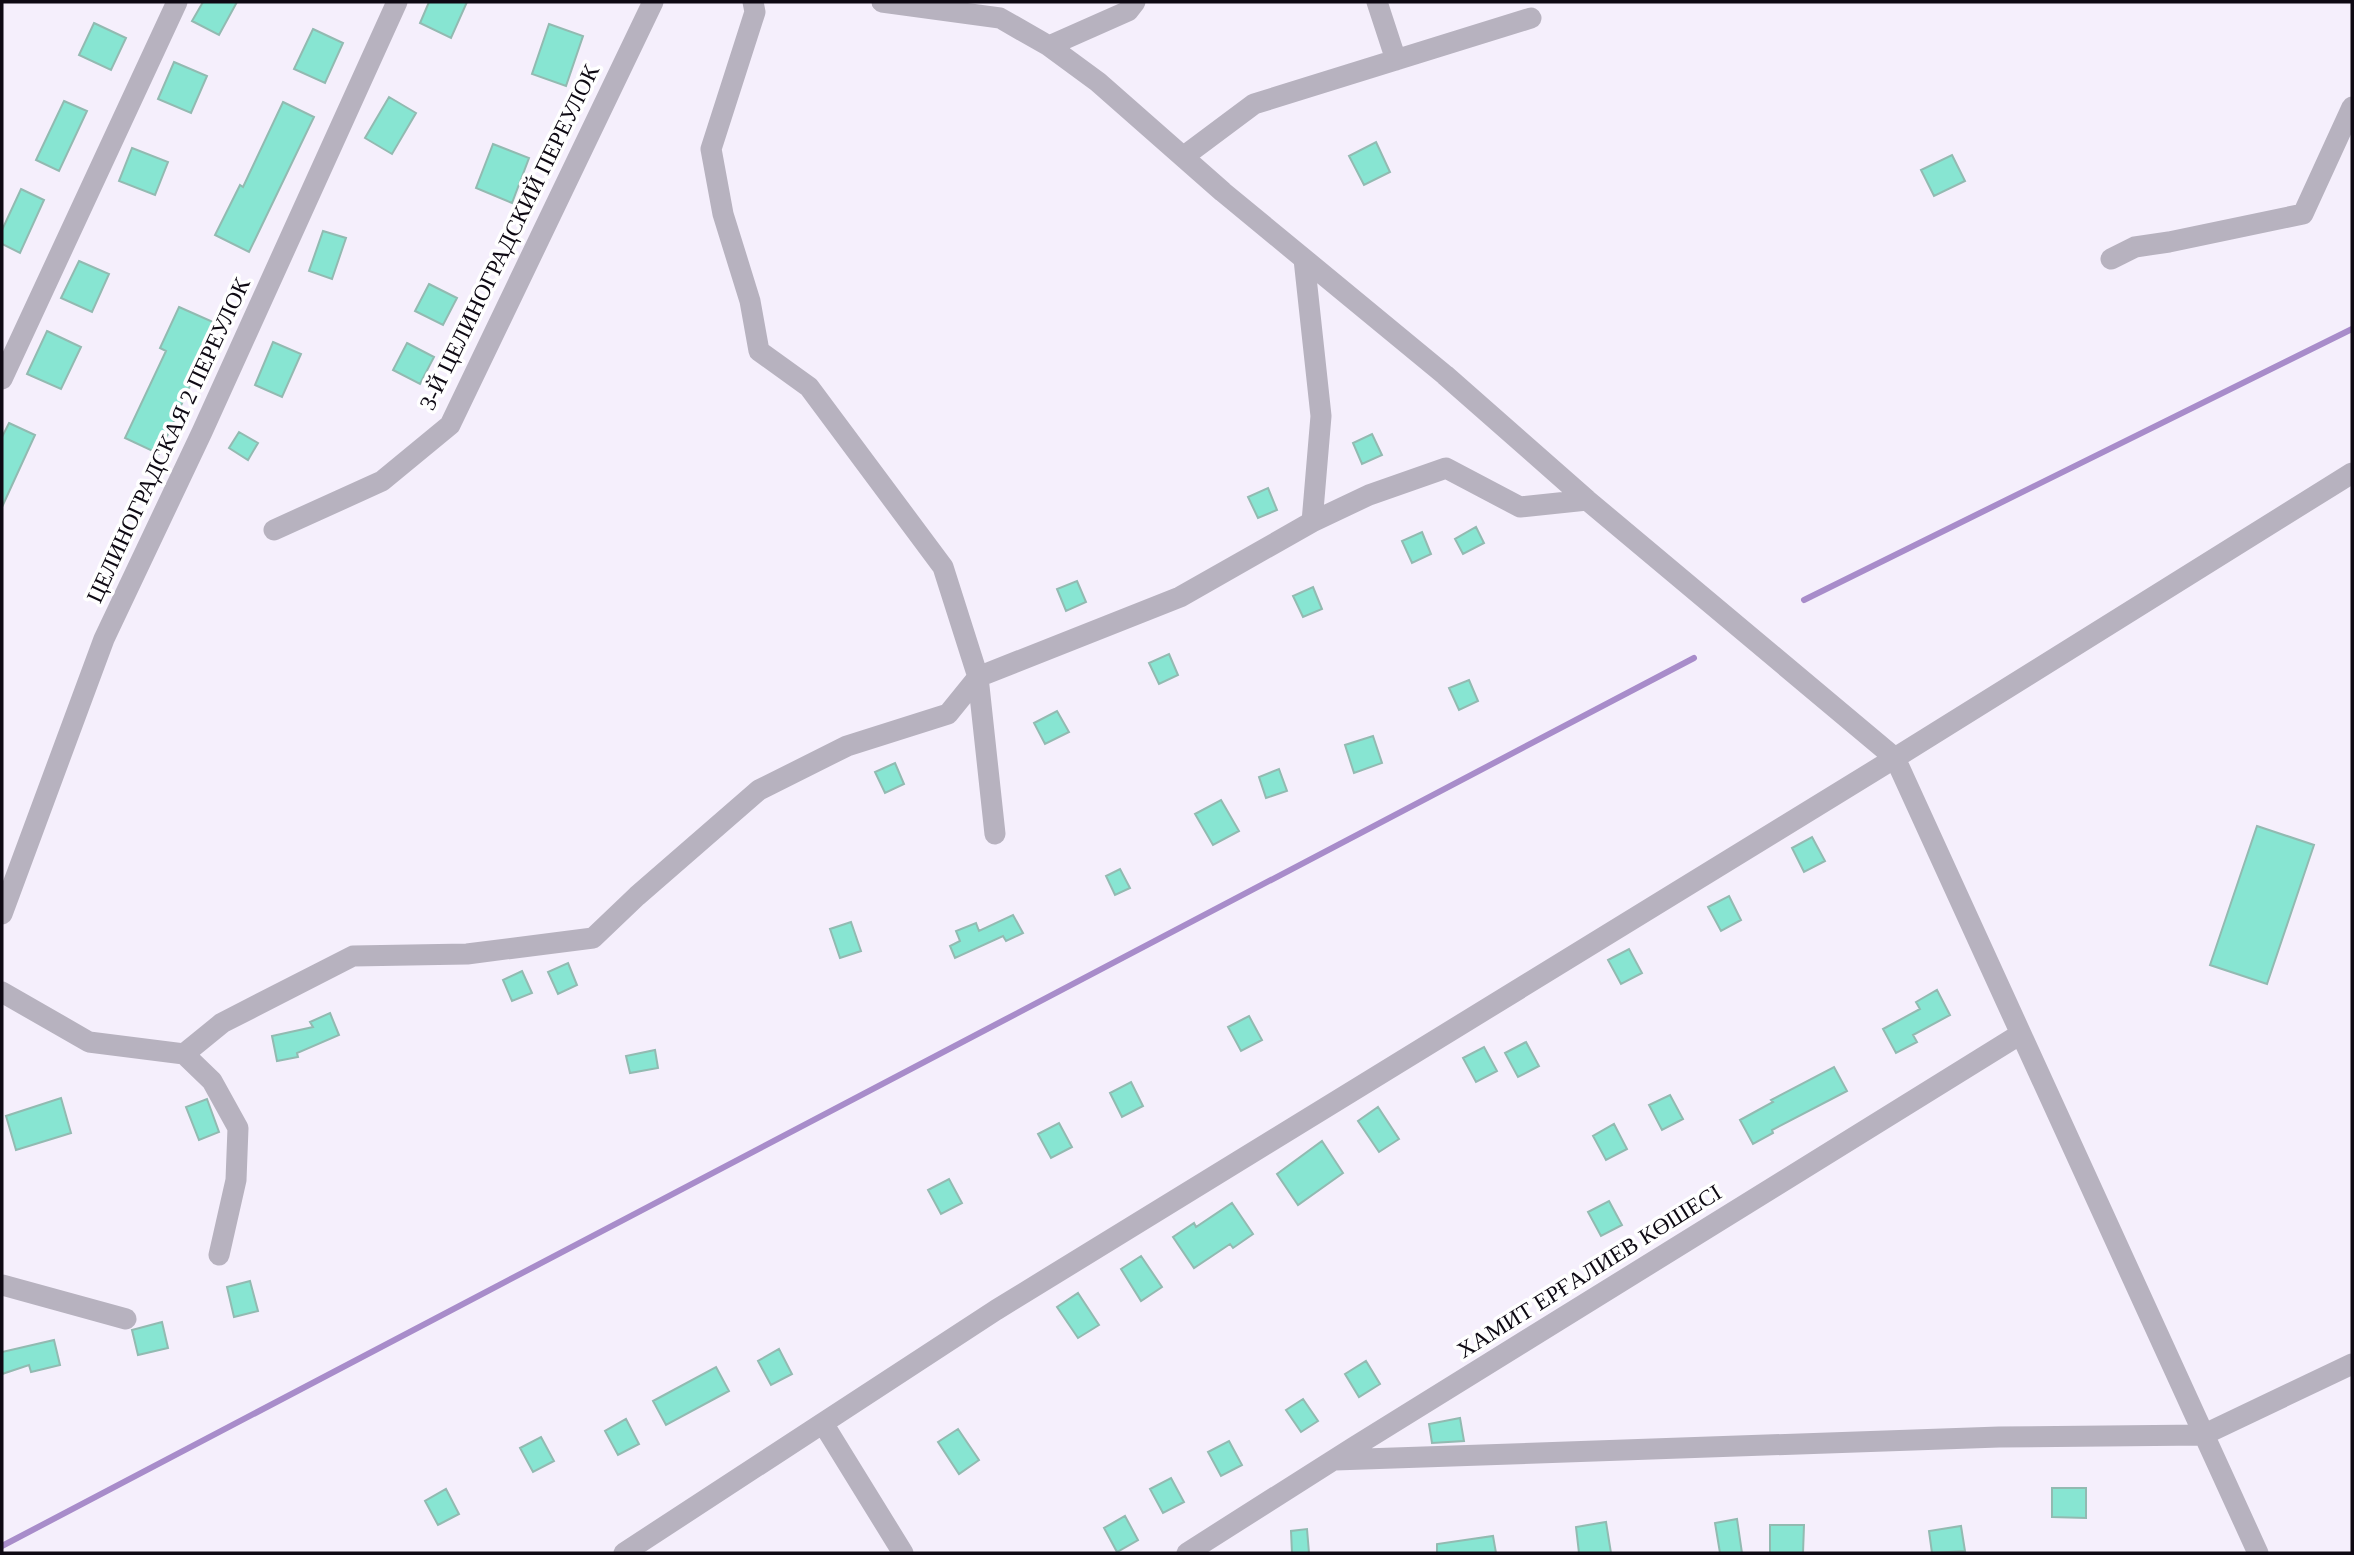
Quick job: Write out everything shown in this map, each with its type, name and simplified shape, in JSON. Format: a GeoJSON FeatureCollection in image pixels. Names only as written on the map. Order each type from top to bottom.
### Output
{"type":"FeatureCollection","features":[{"type":"Feature","properties":{"kind":"street"},"geometry":{"type":"LineString","coordinates":[[2,379],[177,2]]}},
{"type":"Feature","properties":{"kind":"street","name":"ЦЕЛИНОГРАДСКАЯ 2 ПЕРЕУЛОК"},"geometry":{"type":"LineString","coordinates":[[3,910],[104,639],[202,432],[397,2]]}},
{"type":"Feature","properties":{"kind":"street","name":"3-Й ЦЕЛИНОГРАДСКИЙ ПЕРЕУЛОК"},"geometry":{"type":"LineString","coordinates":[[274,530],[382,481],[450,425],[653,2]]}},
{"type":"Feature","properties":{"kind":"street"},"geometry":{"type":"LineString","coordinates":[[753,2],[755,12],[711,149],[723,214],[750,301],[759,351],[809,387],[943,567],[978,677],[995,834]]}},
{"type":"Feature","properties":{"kind":"street"},"geometry":{"type":"LineString","coordinates":[[882,2],[1000,18],[1049,46],[1098,82],[1183,157],[1445,375],[1587,500],[1895,758],[2019,1035],[2258,1553]]}},
{"type":"Feature","properties":{"kind":"street"},"geometry":{"type":"LineString","coordinates":[[1049,46],[1128,11],[1135,2]]}},
{"type":"Feature","properties":{"kind":"street"},"geometry":{"type":"LineString","coordinates":[[1377,2],[1396,60]]}},
{"type":"Feature","properties":{"kind":"street"},"geometry":{"type":"LineString","coordinates":[[1183,157],[1254,104],[1531,18]]}},
{"type":"Feature","properties":{"kind":"street"},"geometry":{"type":"LineString","coordinates":[[2111,259],[2135,247],[2303,214],[2352,107]]}},
{"type":"Feature","properties":{"kind":"street"},"geometry":{"type":"LineString","coordinates":[[1304,259],[1321,416],[1312,522]]}},
{"type":"Feature","properties":{"kind":"street"},"geometry":{"type":"LineString","coordinates":[[184,1054],[222,1023],[353,956],[467,954],[593,938],[759,790],[847,746],[948,714],[978,677],[1180,597],[1312,522],[1370,495],[1446,468],[1520,506],[1587,500]]}},
{"type":"Feature","properties":{"kind":"street"},"geometry":{"type":"LineString","coordinates":[[624,1553],[1008,1303],[1895,758],[2352,473]]}},
{"type":"Feature","properties":{"kind":"street"},"geometry":{"type":"LineString","coordinates":[[2,992],[89,1042],[184,1054],[212,1080],[237,1128],[236,1180],[219,1255]]}},
{"type":"Feature","properties":{"kind":"street","name":"ХАМИТ ЕРҒАЛИЕВ КӨШЕСІ"},"geometry":{"type":"LineString","coordinates":[[1187,1553],[2019,1035]]}},
{"type":"Feature","properties":{"kind":"street"},"geometry":{"type":"LineString","coordinates":[[2,1285],[126,1319]]}},
{"type":"Feature","properties":{"kind":"street"},"geometry":{"type":"LineString","coordinates":[[1335,1460],[1999,1437],[2203,1435],[2352,1364]]}},
{"type":"Feature","properties":{"kind":"street"},"geometry":{"type":"LineString","coordinates":[[824,1425],[903,1553]]}},
{"type":"Feature","properties":{"kind":"building"},"geometry":{"type":"Polygon","coordinates":[[[203,2],[237,2],[219,35],[192,21],[203,2]]]}},
{"type":"Feature","properties":{"kind":"building"},"geometry":{"type":"Polygon","coordinates":[[[429,2],[467,2],[451,38],[420,23],[429,2]]]}},
{"type":"Feature","properties":{"kind":"building"},"geometry":{"type":"Polygon","coordinates":[[[94,23],[126,38],[111,70],[79,55],[94,23]]]}},
{"type":"Feature","properties":{"kind":"building"},"geometry":{"type":"Polygon","coordinates":[[[549,24],[583,36],[566,86],[532,74],[549,24]]]}},
{"type":"Feature","properties":{"kind":"building"},"geometry":{"type":"Polygon","coordinates":[[[313,29],[343,43],[325,83],[294,69],[313,29]]]}},
{"type":"Feature","properties":{"kind":"building"},"geometry":{"type":"Polygon","coordinates":[[[174,62],[207,76],[191,113],[158,99],[174,62]]]}},
{"type":"Feature","properties":{"kind":"building"},"geometry":{"type":"Polygon","coordinates":[[[389,97],[416,113],[392,154],[365,138],[389,97]]]}},
{"type":"Feature","properties":{"kind":"building"},"geometry":{"type":"Polygon","coordinates":[[[64,101],[87,111],[59,171],[36,160],[64,101]]]}},
{"type":"Feature","properties":{"kind":"building"},"geometry":{"type":"Polygon","coordinates":[[[283,102],[314,117],[249,252],[215,235],[240,185],[243,187],[283,102]]]}},
{"type":"Feature","properties":{"kind":"building"},"geometry":{"type":"Polygon","coordinates":[[[1376,142],[1390,172],[1364,185],[1349,156],[1376,142]]]}},
{"type":"Feature","properties":{"kind":"building"},"geometry":{"type":"Polygon","coordinates":[[[493,144],[529,158],[512,203],[476,188],[493,144]]]}},
{"type":"Feature","properties":{"kind":"building"},"geometry":{"type":"Polygon","coordinates":[[[132,148],[168,162],[155,195],[119,181],[132,148]]]}},
{"type":"Feature","properties":{"kind":"building"},"geometry":{"type":"Polygon","coordinates":[[[1952,155],[1965,181],[1934,196],[1921,170],[1952,155]]]}},
{"type":"Feature","properties":{"kind":"building"},"geometry":{"type":"Polygon","coordinates":[[[21,189],[44,200],[20,253],[2,244],[2,230],[21,189]]]}},
{"type":"Feature","properties":{"kind":"building"},"geometry":{"type":"Polygon","coordinates":[[[323,231],[346,238],[332,279],[309,271],[323,231]]]}},
{"type":"Feature","properties":{"kind":"building"},"geometry":{"type":"Polygon","coordinates":[[[79,261],[109,274],[92,312],[61,298],[79,261]]]}},
{"type":"Feature","properties":{"kind":"building"},"geometry":{"type":"Polygon","coordinates":[[[429,284],[457,298],[443,325],[415,311],[429,284]]]}},
{"type":"Feature","properties":{"kind":"building"},"geometry":{"type":"Polygon","coordinates":[[[179,307],[213,322],[187,377],[193,379],[159,454],[125,438],[166,351],[160,348],[179,307]]]}},
{"type":"Feature","properties":{"kind":"building"},"geometry":{"type":"Polygon","coordinates":[[[47,331],[81,347],[61,389],[27,374],[47,331]]]}},
{"type":"Feature","properties":{"kind":"building"},"geometry":{"type":"Polygon","coordinates":[[[273,342],[301,354],[282,397],[255,385],[273,342]]]}},
{"type":"Feature","properties":{"kind":"building"},"geometry":{"type":"Polygon","coordinates":[[[407,343],[434,357],[420,384],[393,370],[407,343]]]}},
{"type":"Feature","properties":{"kind":"building"},"geometry":{"type":"Polygon","coordinates":[[[9,423],[35,435],[2,507],[2,437],[9,423]]]}},
{"type":"Feature","properties":{"kind":"building"},"geometry":{"type":"Polygon","coordinates":[[[239,432],[258,443],[248,460],[229,448],[239,432]]]}},
{"type":"Feature","properties":{"kind":"building"},"geometry":{"type":"Polygon","coordinates":[[[1372,434],[1382,455],[1362,464],[1353,443],[1372,434]]]}},
{"type":"Feature","properties":{"kind":"building"},"geometry":{"type":"Polygon","coordinates":[[[1268,488],[1277,510],[1258,518],[1248,497],[1268,488]]]}},
{"type":"Feature","properties":{"kind":"building"},"geometry":{"type":"Polygon","coordinates":[[[1476,527],[1484,543],[1463,554],[1455,539],[1476,527]]]}},
{"type":"Feature","properties":{"kind":"building"},"geometry":{"type":"Polygon","coordinates":[[[1422,532],[1431,554],[1412,563],[1402,541],[1422,532]]]}},
{"type":"Feature","properties":{"kind":"building"},"geometry":{"type":"Polygon","coordinates":[[[1077,581],[1086,602],[1066,611],[1057,589],[1077,581]]]}},
{"type":"Feature","properties":{"kind":"building"},"geometry":{"type":"Polygon","coordinates":[[[1313,587],[1322,609],[1303,617],[1293,596],[1313,587]]]}},
{"type":"Feature","properties":{"kind":"building"},"geometry":{"type":"Polygon","coordinates":[[[1169,654],[1178,675],[1159,684],[1149,663],[1169,654]]]}},
{"type":"Feature","properties":{"kind":"building"},"geometry":{"type":"Polygon","coordinates":[[[1469,680],[1478,701],[1459,710],[1449,688],[1469,680]]]}},
{"type":"Feature","properties":{"kind":"building"},"geometry":{"type":"Polygon","coordinates":[[[1057,711],[1069,732],[1045,744],[1034,723],[1057,711]]]}},
{"type":"Feature","properties":{"kind":"building"},"geometry":{"type":"Polygon","coordinates":[[[1373,736],[1382,763],[1354,773],[1345,745],[1373,736]]]}},
{"type":"Feature","properties":{"kind":"building"},"geometry":{"type":"Polygon","coordinates":[[[895,763],[904,784],[885,793],[875,772],[895,763]]]}},
{"type":"Feature","properties":{"kind":"building"},"geometry":{"type":"Polygon","coordinates":[[[1279,769],[1287,791],[1266,798],[1259,777],[1279,769]]]}},
{"type":"Feature","properties":{"kind":"building"},"geometry":{"type":"Polygon","coordinates":[[[1221,800],[1239,831],[1213,845],[1195,814],[1221,800]]]}},
{"type":"Feature","properties":{"kind":"building"},"geometry":{"type":"Polygon","coordinates":[[[2257,826],[2314,845],[2267,984],[2210,965],[2257,826]]]}},
{"type":"Feature","properties":{"kind":"building"},"geometry":{"type":"Polygon","coordinates":[[[1812,837],[1825,861],[1804,872],[1792,848],[1812,837]]]}},
{"type":"Feature","properties":{"kind":"building"},"geometry":{"type":"Polygon","coordinates":[[[1120,869],[1130,888],[1115,895],[1106,876],[1120,869]]]}},
{"type":"Feature","properties":{"kind":"building"},"geometry":{"type":"Polygon","coordinates":[[[1729,896],[1741,920],[1721,931],[1708,907],[1729,896]]]}},
{"type":"Feature","properties":{"kind":"building"},"geometry":{"type":"Polygon","coordinates":[[[1013,915],[1023,933],[1006,941],[1003,936],[955,958],[950,946],[960,941],[956,931],[976,923],[979,931],[1013,915]]]}},
{"type":"Feature","properties":{"kind":"building"},"geometry":{"type":"Polygon","coordinates":[[[851,922],[861,951],[840,958],[830,929],[851,922]]]}},
{"type":"Feature","properties":{"kind":"building"},"geometry":{"type":"Polygon","coordinates":[[[1629,949],[1642,973],[1621,984],[1608,960],[1629,949]]]}},
{"type":"Feature","properties":{"kind":"building"},"geometry":{"type":"Polygon","coordinates":[[[568,963],[577,985],[558,994],[548,972],[568,963]]]}},
{"type":"Feature","properties":{"kind":"building"},"geometry":{"type":"Polygon","coordinates":[[[522,971],[532,993],[512,1001],[503,980],[522,971]]]}},
{"type":"Feature","properties":{"kind":"building"},"geometry":{"type":"Polygon","coordinates":[[[1937,990],[1950,1015],[1913,1035],[1917,1042],[1896,1053],[1883,1029],[1920,1009],[1916,1002],[1937,990]]]}},
{"type":"Feature","properties":{"kind":"building"},"geometry":{"type":"Polygon","coordinates":[[[330,1013],[339,1035],[297,1053],[298,1057],[277,1061],[272,1036],[313,1027],[310,1022],[330,1013]]]}},
{"type":"Feature","properties":{"kind":"building"},"geometry":{"type":"Polygon","coordinates":[[[1249,1016],[1262,1040],[1241,1051],[1228,1027],[1249,1016]]]}},
{"type":"Feature","properties":{"kind":"building"},"geometry":{"type":"Polygon","coordinates":[[[1526,1042],[1539,1066],[1518,1077],[1505,1053],[1526,1042]]]}},
{"type":"Feature","properties":{"kind":"building"},"geometry":{"type":"Polygon","coordinates":[[[1484,1047],[1497,1071],[1476,1082],[1463,1058],[1484,1047]]]}},
{"type":"Feature","properties":{"kind":"building"},"geometry":{"type":"Polygon","coordinates":[[[655,1050],[658,1068],[630,1073],[626,1056],[655,1050]]]}},
{"type":"Feature","properties":{"kind":"building"},"geometry":{"type":"Polygon","coordinates":[[[1834,1067],[1847,1091],[1772,1130],[1773,1133],[1753,1144],[1740,1120],[1773,1102],[1771,1100],[1834,1067]]]}},
{"type":"Feature","properties":{"kind":"building"},"geometry":{"type":"Polygon","coordinates":[[[1131,1082],[1143,1106],[1122,1117],[1110,1093],[1131,1082]]]}},
{"type":"Feature","properties":{"kind":"building"},"geometry":{"type":"Polygon","coordinates":[[[1670,1095],[1683,1119],[1662,1130],[1649,1105],[1670,1095]]]}},
{"type":"Feature","properties":{"kind":"building"},"geometry":{"type":"Polygon","coordinates":[[[61,1098],[71,1133],[16,1150],[6,1116],[61,1098]]]}},
{"type":"Feature","properties":{"kind":"building"},"geometry":{"type":"Polygon","coordinates":[[[207,1099],[219,1132],[199,1140],[186,1107],[207,1099]]]}},
{"type":"Feature","properties":{"kind":"building"},"geometry":{"type":"Polygon","coordinates":[[[1378,1107],[1399,1139],[1379,1152],[1358,1121],[1378,1107]]]}},
{"type":"Feature","properties":{"kind":"building"},"geometry":{"type":"Polygon","coordinates":[[[1059,1123],[1072,1147],[1051,1158],[1038,1134],[1059,1123]]]}},
{"type":"Feature","properties":{"kind":"building"},"geometry":{"type":"Polygon","coordinates":[[[1614,1124],[1627,1149],[1606,1160],[1593,1136],[1614,1124]]]}},
{"type":"Feature","properties":{"kind":"building"},"geometry":{"type":"Polygon","coordinates":[[[1322,1141],[1343,1173],[1298,1205],[1277,1174],[1322,1141]]]}},
{"type":"Feature","properties":{"kind":"building"},"geometry":{"type":"Polygon","coordinates":[[[949,1179],[962,1203],[941,1214],[928,1190],[949,1179]]]}},
{"type":"Feature","properties":{"kind":"building"},"geometry":{"type":"Polygon","coordinates":[[[1609,1201],[1622,1225],[1601,1236],[1588,1212],[1609,1201]]]}},
{"type":"Feature","properties":{"kind":"building"},"geometry":{"type":"Polygon","coordinates":[[[1232,1203],[1253,1234],[1233,1248],[1230,1244],[1194,1268],[1173,1237],[1194,1223],[1196,1227],[1232,1203]]]}},
{"type":"Feature","properties":{"kind":"building"},"geometry":{"type":"Polygon","coordinates":[[[1141,1256],[1162,1287],[1141,1301],[1121,1269],[1141,1256]]]}},
{"type":"Feature","properties":{"kind":"building"},"geometry":{"type":"Polygon","coordinates":[[[250,1281],[258,1311],[234,1317],[227,1287],[250,1281]]]}},
{"type":"Feature","properties":{"kind":"building"},"geometry":{"type":"Polygon","coordinates":[[[1078,1293],[1099,1325],[1078,1338],[1057,1307],[1078,1293]]]}},
{"type":"Feature","properties":{"kind":"building"},"geometry":{"type":"Polygon","coordinates":[[[162,1322],[168,1348],[138,1355],[132,1330],[162,1322]]]}},
{"type":"Feature","properties":{"kind":"building"},"geometry":{"type":"Polygon","coordinates":[[[54,1340],[60,1365],[31,1372],[29,1365],[2,1374],[2,1352],[54,1340]]]}},
{"type":"Feature","properties":{"kind":"building"},"geometry":{"type":"Polygon","coordinates":[[[779,1349],[792,1374],[771,1385],[758,1361],[779,1349]]]}},
{"type":"Feature","properties":{"kind":"building"},"geometry":{"type":"Polygon","coordinates":[[[1366,1361],[1380,1384],[1359,1397],[1345,1374],[1366,1361]]]}},
{"type":"Feature","properties":{"kind":"building"},"geometry":{"type":"Polygon","coordinates":[[[716,1367],[729,1391],[666,1425],[653,1401],[716,1367]]]}},
{"type":"Feature","properties":{"kind":"building"},"geometry":{"type":"Polygon","coordinates":[[[1303,1399],[1318,1421],[1301,1432],[1286,1410],[1303,1399]]]}},
{"type":"Feature","properties":{"kind":"building"},"geometry":{"type":"Polygon","coordinates":[[[1460,1418],[1464,1441],[1432,1443],[1429,1424],[1460,1418]]]}},
{"type":"Feature","properties":{"kind":"building"},"geometry":{"type":"Polygon","coordinates":[[[626,1419],[639,1444],[618,1455],[605,1431],[626,1419]]]}},
{"type":"Feature","properties":{"kind":"building"},"geometry":{"type":"Polygon","coordinates":[[[958,1429],[979,1460],[959,1474],[938,1442],[958,1429]]]}},
{"type":"Feature","properties":{"kind":"building"},"geometry":{"type":"Polygon","coordinates":[[[541,1437],[554,1461],[533,1472],[520,1448],[541,1437]]]}},
{"type":"Feature","properties":{"kind":"building"},"geometry":{"type":"Polygon","coordinates":[[[1229,1441],[1242,1465],[1221,1476],[1208,1452],[1229,1441]]]}},
{"type":"Feature","properties":{"kind":"building"},"geometry":{"type":"Polygon","coordinates":[[[1171,1478],[1184,1502],[1163,1513],[1150,1489],[1171,1478]]]}},
{"type":"Feature","properties":{"kind":"building"},"geometry":{"type":"Polygon","coordinates":[[[2052,1488],[2086,1488],[2086,1518],[2052,1517],[2052,1488]]]}},
{"type":"Feature","properties":{"kind":"building"},"geometry":{"type":"Polygon","coordinates":[[[446,1489],[459,1514],[438,1525],[425,1501],[446,1489]]]}},
{"type":"Feature","properties":{"kind":"building"},"geometry":{"type":"Polygon","coordinates":[[[1125,1516],[1138,1540],[1117,1552],[1104,1528],[1125,1516]]]}},
{"type":"Feature","properties":{"kind":"building"},"geometry":{"type":"Polygon","coordinates":[[[1737,1519],[1742,1553],[1720,1553],[1715,1523],[1737,1519]]]}},
{"type":"Feature","properties":{"kind":"building"},"geometry":{"type":"Polygon","coordinates":[[[1606,1522],[1611,1553],[1579,1553],[1576,1527],[1606,1522]]]}},
{"type":"Feature","properties":{"kind":"building"},"geometry":{"type":"Polygon","coordinates":[[[1770,1525],[1804,1525],[1803,1553],[1770,1553],[1770,1525]]]}},
{"type":"Feature","properties":{"kind":"building"},"geometry":{"type":"Polygon","coordinates":[[[1961,1526],[1965,1551],[1932,1553],[1929,1531],[1961,1526]]]}},
{"type":"Feature","properties":{"kind":"building"},"geometry":{"type":"Polygon","coordinates":[[[1307,1529],[1309,1553],[1292,1553],[1291,1531],[1307,1529]]]}},
{"type":"Feature","properties":{"kind":"building"},"geometry":{"type":"Polygon","coordinates":[[[1493,1536],[1496,1553],[1437,1553],[1437,1544],[1493,1536]]]}},
{"type":"Feature","properties":{"kind":"waterway"},"geometry":{"type":"LineString","coordinates":[[1804,600],[2352,329]]}},
{"type":"Feature","properties":{"kind":"waterway"},"geometry":{"type":"LineString","coordinates":[[2,1546],[1694,658]]}}]}
